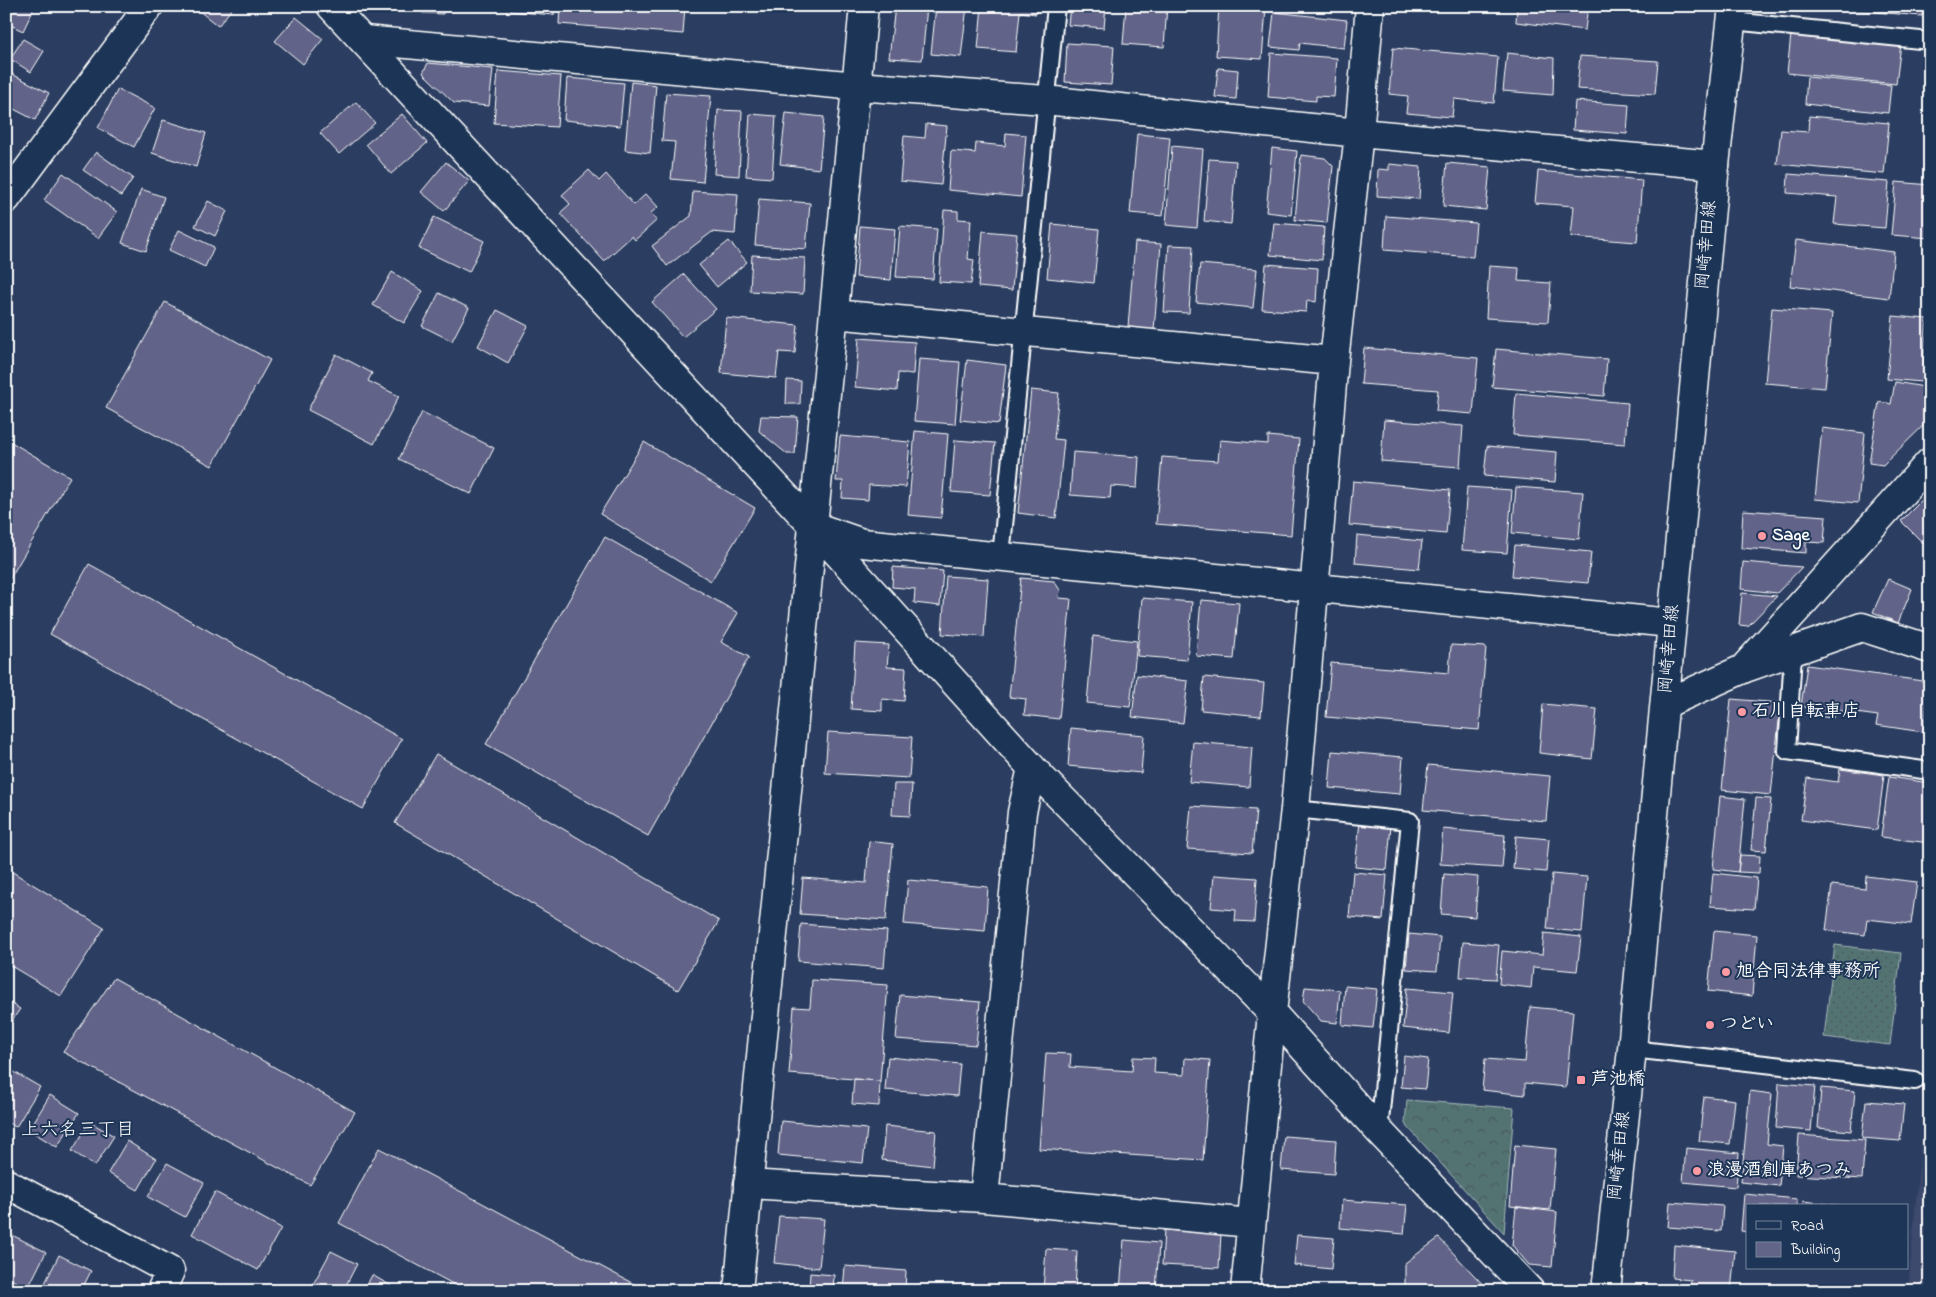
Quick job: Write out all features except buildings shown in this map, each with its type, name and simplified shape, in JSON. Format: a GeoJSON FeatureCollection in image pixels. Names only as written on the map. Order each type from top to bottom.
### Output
{"type":"FeatureCollection","features":[{"type":"Feature","properties":{"kind":"street"},"geometry":{"type":"LineString","coordinates":[[331,6],[813,526],[1032,768],[1272,1014],[1530,1291]]}},
{"type":"Feature","properties":{"kind":"street"},"geometry":{"type":"LineString","coordinates":[[738,1291],[864,6]]}},
{"type":"Feature","properties":{"kind":"street"},"geometry":{"type":"LineString","coordinates":[[1245,1291],[1272,1014],[1295,809],[1334,361],[1359,133],[1370,6]]}},
{"type":"Feature","properties":{"kind":"street"},"geometry":{"type":"LineString","coordinates":[[6,199],[136,10]]}},
{"type":"Feature","properties":{"kind":"street","name":"岡崎幸田線"},"geometry":{"type":"LineString","coordinates":[[1606,1291],[1632,1049],[1715,165],[1732,14]]}},
{"type":"Feature","properties":{"kind":"street"},"geometry":{"type":"LineString","coordinates":[[364,40],[857,86],[1045,100],[1359,133],[1715,165]]}},
{"type":"Feature","properties":{"kind":"street"},"geometry":{"type":"LineString","coordinates":[[834,314],[1334,361]]}},
{"type":"Feature","properties":{"kind":"street"},"geometry":{"type":"LineString","coordinates":[[1744,669],[1930,462]]}},
{"type":"Feature","properties":{"kind":"street"},"geometry":{"type":"LineString","coordinates":[[813,526],[862,543],[1671,623]]}},
{"type":"Feature","properties":{"kind":"street"},"geometry":{"type":"LineString","coordinates":[[1665,704],[1744,669],[1862,627],[1930,649]]}},
{"type":"Feature","properties":{"kind":"street"},"geometry":{"type":"LineString","coordinates":[[984,1198],[1022,812],[1032,768]]}},
{"type":"Feature","properties":{"kind":"street"},"geometry":{"type":"LineString","coordinates":[[6,1183],[170,1271],[161,1291]]}},
{"type":"Feature","properties":{"kind":"street"},"geometry":{"type":"LineString","coordinates":[[748,1184],[984,1198],[1251,1223]]}},
{"type":"Feature","properties":{"kind":"lane"},"geometry":{"type":"LineString","coordinates":[[1001,556],[1045,100],[1056,6]]}},
{"type":"Feature","properties":{"kind":"lane"},"geometry":{"type":"LineString","coordinates":[[1732,14],[1930,41]]}},
{"type":"Feature","properties":{"kind":"lane"},"geometry":{"type":"LineString","coordinates":[[1793,653],[1787,751],[1930,771]]}},
{"type":"Feature","properties":{"kind":"lane"},"geometry":{"type":"LineString","coordinates":[[1295,809],[1410,821],[1379,1131]]}},
{"type":"Feature","properties":{"kind":"lane"},"geometry":{"type":"LineString","coordinates":[[1632,1049],[1915,1081]]}},
{"type":"Feature","properties":{"kind":"shaded area"},"geometry":{"type":"Polygon","coordinates":[[[1930,1041],[1930,1291],[1908,1291],[1930,1041]]]}},
{"type":"Feature","properties":{"kind":"green space"},"geometry":{"type":"Polygon","coordinates":[[[1835,945],[1901,953],[1890,1045],[1824,1037],[1835,945]]]}},
{"type":"Feature","properties":{"kind":"green space"},"geometry":{"type":"Polygon","coordinates":[[[1407,1100],[1514,1108],[1504,1233],[1405,1124],[1407,1100]]]}},
{"type":"Feature","properties":{"kind":"place","name":"Sage"},"geometry":{"type":"Point","coordinates":[1762,536]}},
{"type":"Feature","properties":{"kind":"place","name":"石川自転車店"},"geometry":{"type":"Point","coordinates":[1742,712]}},
{"type":"Feature","properties":{"kind":"place","name":"旭合同法律事務所"},"geometry":{"type":"Point","coordinates":[1726,972]}},
{"type":"Feature","properties":{"kind":"place","name":"つどい"},"geometry":{"type":"Point","coordinates":[1710,1025]}},
{"type":"Feature","properties":{"kind":"place","name":"芦池橋"},"geometry":{"type":"Point","coordinates":[1581,1080]}},
{"type":"Feature","properties":{"kind":"place","name":"浪漫酒創庫あつみ"},"geometry":{"type":"Point","coordinates":[1697,1171]}},
{"type":"Feature","properties":{"kind":"district","name":"上六名三丁目"},"geometry":{"type":"Point","coordinates":[78,1130]}}]}
